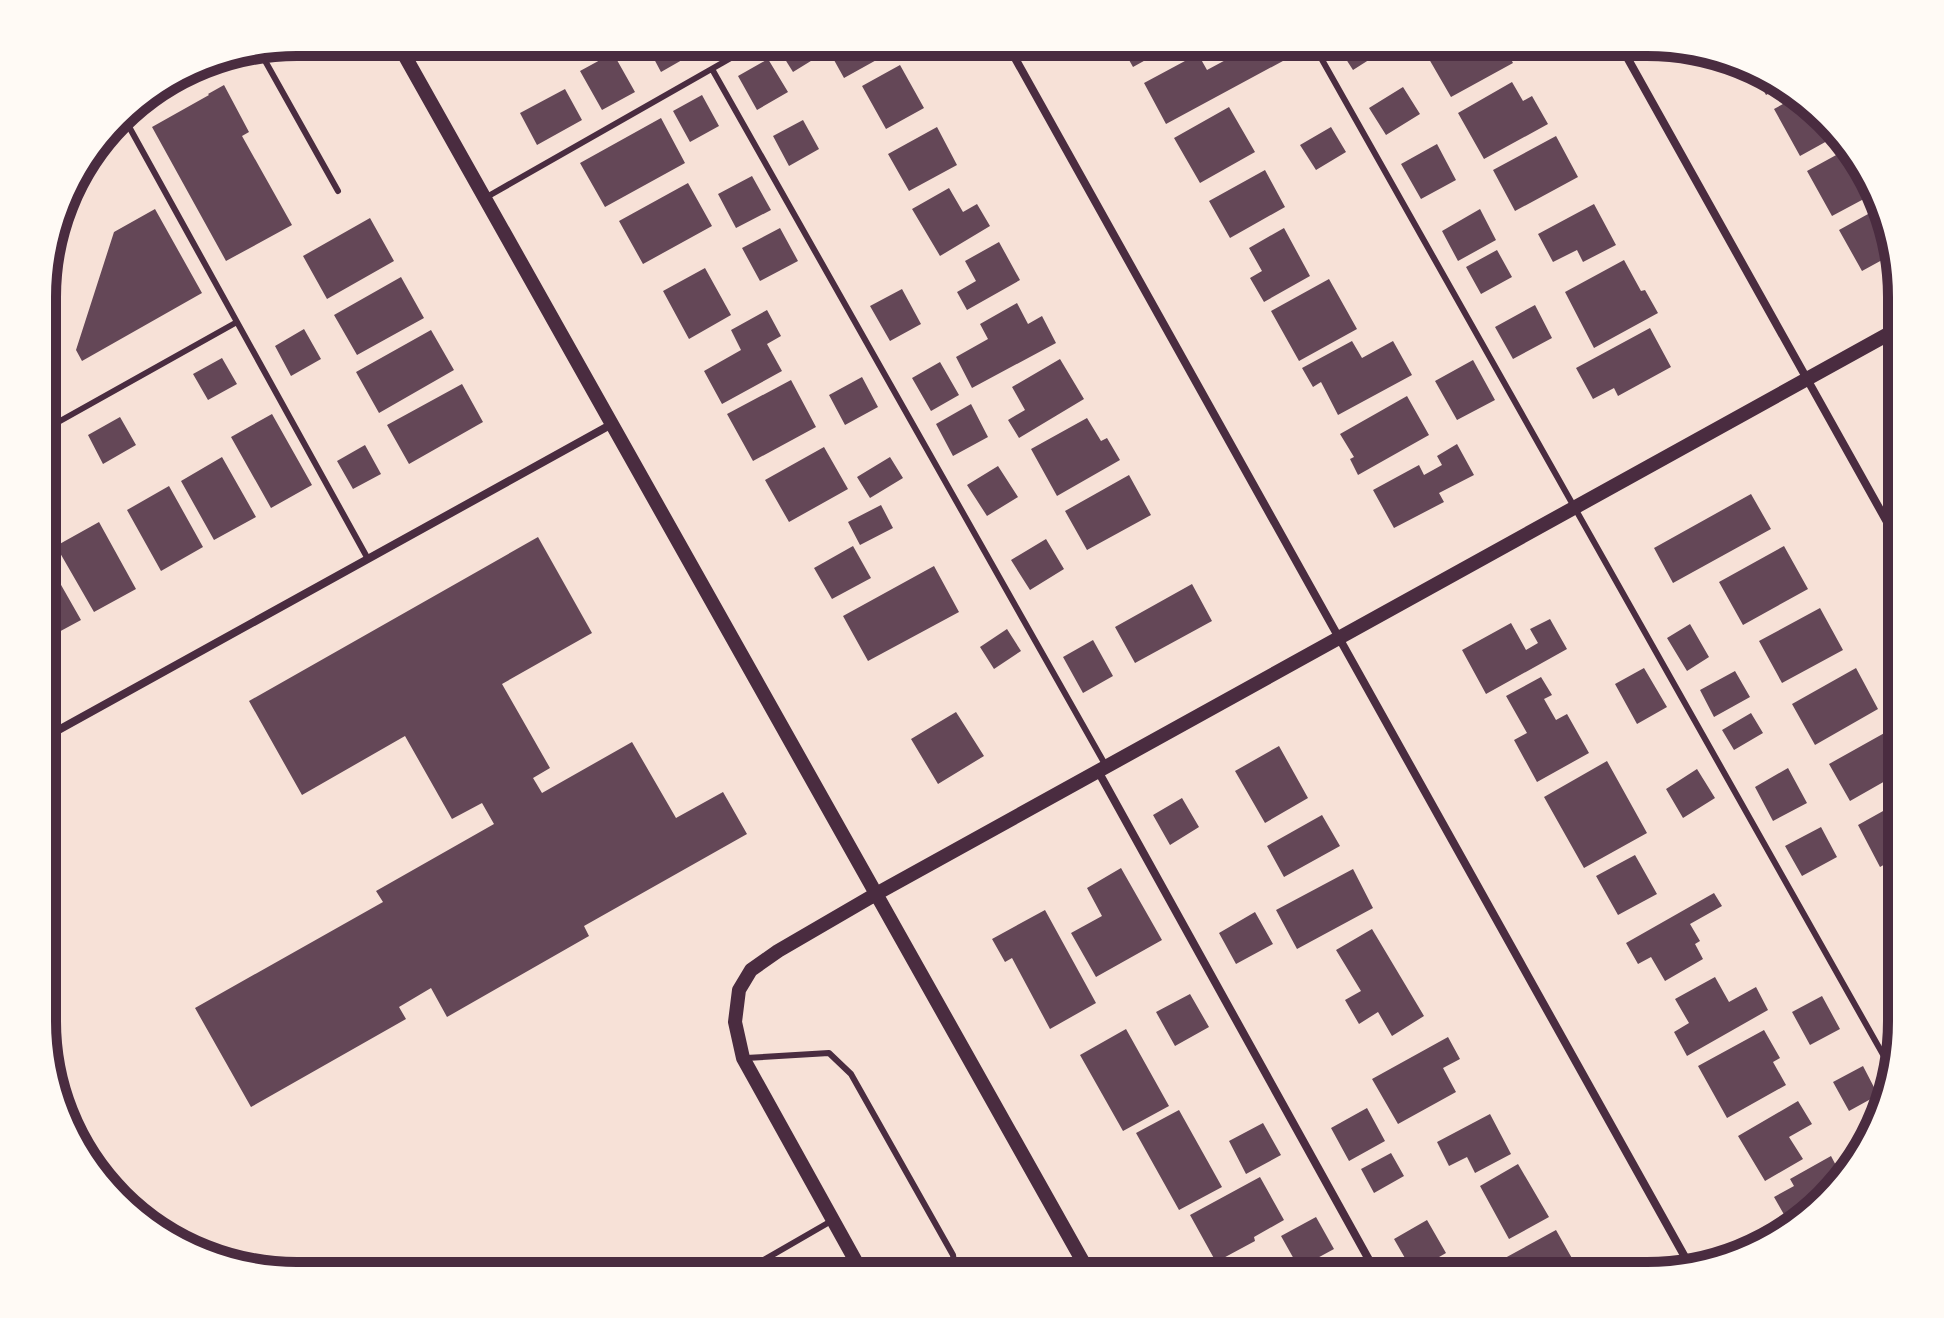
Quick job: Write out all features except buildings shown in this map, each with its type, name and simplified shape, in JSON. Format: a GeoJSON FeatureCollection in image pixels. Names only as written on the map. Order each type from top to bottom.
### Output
{"type":"FeatureCollection","features":[{"type":"Feature","properties":{"kind":"street"},"geometry":{"type":"LineString","coordinates":[[405,56],[1083,1261]]}},
{"type":"Feature","properties":{"kind":"street"},"geometry":{"type":"LineString","coordinates":[[1014,56],[1686,1258]]}},
{"type":"Feature","properties":{"kind":"street"},"geometry":{"type":"LineString","coordinates":[[1626,56],[1887,522]]}},
{"type":"Feature","properties":{"kind":"street"},"geometry":{"type":"LineString","coordinates":[[856,1262],[743,1058],[735,1022],[739,990],[751,970],[876,894],[1887,335]]}},
{"type":"Feature","properties":{"kind":"street"},"geometry":{"type":"LineString","coordinates":[[56,731],[612,424]]}},
{"type":"Feature","properties":{"kind":"street"},"geometry":{"type":"LineString","coordinates":[[1102,769],[1370,1261]]}},
{"type":"Feature","properties":{"kind":"lane"},"geometry":{"type":"LineString","coordinates":[[485,198],[735,56]]}},
{"type":"Feature","properties":{"kind":"lane"},"geometry":{"type":"LineString","coordinates":[[1320,56],[1884,1057]]}},
{"type":"Feature","properties":{"kind":"lane"},"geometry":{"type":"LineString","coordinates":[[264,58],[338,191]]}},
{"type":"Feature","properties":{"kind":"lane"},"geometry":{"type":"LineString","coordinates":[[712,69],[1102,769]]}},
{"type":"Feature","properties":{"kind":"lane"},"geometry":{"type":"LineString","coordinates":[[130,124],[368,559]]}},
{"type":"Feature","properties":{"kind":"lane"},"geometry":{"type":"LineString","coordinates":[[56,423],[237,322]]}},
{"type":"Feature","properties":{"kind":"lane"},"geometry":{"type":"LineString","coordinates":[[743,1058],[829,1053],[851,1074],[954,1262]]}},
{"type":"Feature","properties":{"kind":"lane"},"geometry":{"type":"LineString","coordinates":[[761,1262],[833,1220]]}}]}
